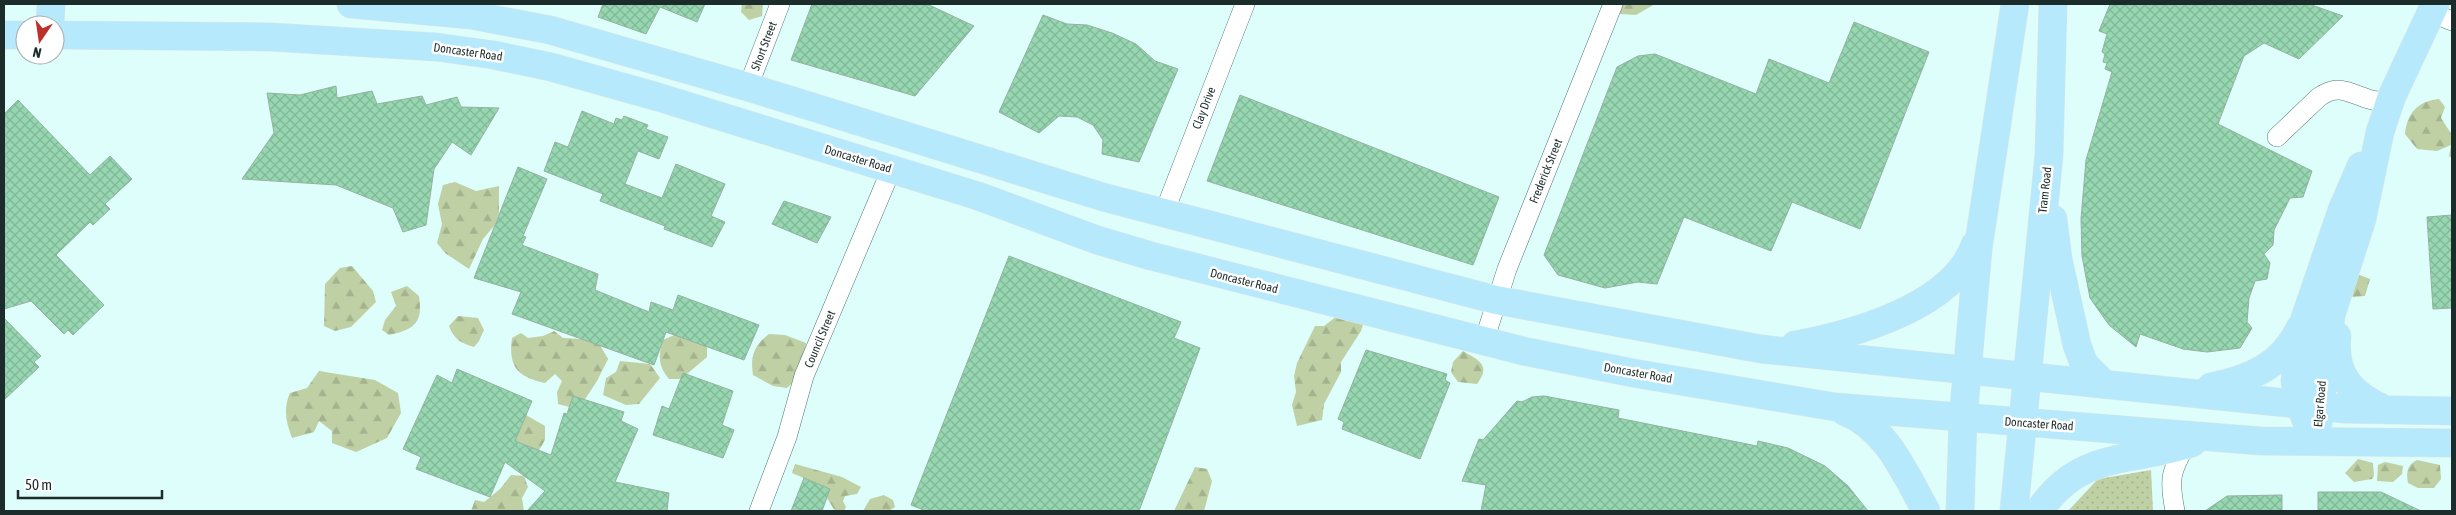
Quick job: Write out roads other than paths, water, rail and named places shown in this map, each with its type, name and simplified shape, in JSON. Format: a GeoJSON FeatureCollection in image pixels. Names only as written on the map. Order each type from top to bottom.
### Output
{"type":"FeatureCollection","features":[{"type":"Feature","properties":{"kind":"main road"},"geometry":{"type":"LineString","coordinates":[[351,4],[430,10],[512,22],[597,43],[902,135],[1037,178],[1164,214],[1496,300],[1762,349],[2309,405],[2390,411],[2452,411]]}},
{"type":"Feature","properties":{"kind":"main road"},"geometry":{"type":"LineString","coordinates":[[1960,511],[1963,418],[1980,232],[2015,4]]}},
{"type":"Feature","properties":{"kind":"main road","name":"Tram Road"},"geometry":{"type":"LineString","coordinates":[[2014,511],[2049,155],[2053,4]]}},
{"type":"Feature","properties":{"kind":"main road","name":"Elgar Road"},"geometry":{"type":"LineString","coordinates":[[2309,405],[2331,315],[2362,219],[2382,128],[2380,97],[2439,12]]}},
{"type":"Feature","properties":{"kind":"main road","name":"Doncaster Road"},"geometry":{"type":"LineString","coordinates":[[65,35],[271,37],[436,47],[494,55],[604,81],[1016,209],[1097,240],[1151,256],[1532,353],[1633,373],[1835,407],[2023,423],[2198,441],[2452,443]]}},
{"type":"Feature","properties":{"kind":"main road","name":"Elgar Road"},"geometry":{"type":"LineString","coordinates":[[2316,442],[2309,405],[2295,381],[2304,319],[2342,210],[2364,160],[2382,128]]}},
{"type":"Feature","properties":{"kind":"main road"},"geometry":{"type":"LineString","coordinates":[[891,170],[902,135]]}},
{"type":"Feature","properties":{"kind":"main road"},"geometry":{"type":"LineString","coordinates":[[2049,155],[2058,259],[2077,345],[2084,364],[2102,383]]}},
{"type":"Feature","properties":{"kind":"main road"},"geometry":{"type":"LineString","coordinates":[[1762,349],[1793,346],[1845,334],[1924,300],[1938,292],[1958,274],[1974,250],[1980,232]]}},
{"type":"Feature","properties":{"kind":"main road"},"geometry":{"type":"LineString","coordinates":[[1275,289],[1301,249]]}},
{"type":"Feature","properties":{"kind":"main road"},"geometry":{"type":"LineString","coordinates":[[1301,249],[1303,295]]}},
{"type":"Feature","properties":{"kind":"main road"},"geometry":{"type":"LineString","coordinates":[[2342,278],[2336,358],[2343,376],[2354,391],[2361,397],[2390,411]]}},
{"type":"Feature","properties":{"kind":"main road"},"geometry":{"type":"LineString","coordinates":[[2185,392],[2245,379],[2267,368],[2289,347],[2304,319]]}},
{"type":"Feature","properties":{"kind":"main road"},"geometry":{"type":"LineString","coordinates":[[1835,407],[1868,423],[1880,434],[1903,468],[1926,511]]}},
{"type":"Feature","properties":{"kind":"main road"},"geometry":{"type":"LineString","coordinates":[[2038,511],[2053,493],[2072,477],[2095,464],[2123,456],[2158,452],[2198,441]]}},
{"type":"Feature","properties":{"kind":"street","name":"Short Street"},"geometry":{"type":"LineString","coordinates":[[748,88],[780,4]]}},
{"type":"Feature","properties":{"kind":"street","name":"Clay Drive"},"geometry":{"type":"LineString","coordinates":[[1164,214],[1245,4]]}},
{"type":"Feature","properties":{"kind":"street","name":"Frederick Street"},"geometry":{"type":"LineString","coordinates":[[1484,341],[1496,300],[1614,4]]}},
{"type":"Feature","properties":{"kind":"street"},"geometry":{"type":"LineString","coordinates":[[2277,137],[2319,97],[2327,92],[2337,90],[2380,97]]}},
{"type":"Feature","properties":{"kind":"street","name":"Council Street"},"geometry":{"type":"LineString","coordinates":[[759,511],[787,437],[804,376],[891,170]]}},
{"type":"Feature","properties":{"kind":"street"},"geometry":{"type":"LineString","coordinates":[[2176,511],[2170,486],[2171,473],[2198,441]]}}]}
